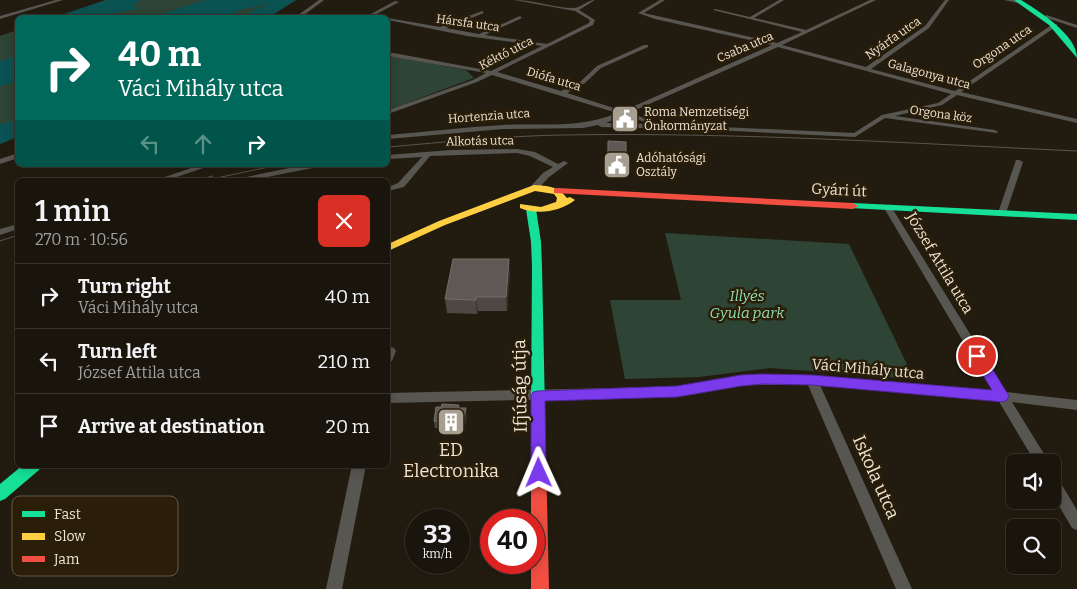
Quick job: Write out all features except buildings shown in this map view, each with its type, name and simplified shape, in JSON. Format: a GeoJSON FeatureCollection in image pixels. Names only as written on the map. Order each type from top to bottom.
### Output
{"type":"FeatureCollection","features":[{"type":"Feature","properties":{"kind":"street"},"geometry":{"type":"LineString","coordinates":[[0,18],[61,0]]}},
{"type":"Feature","properties":{"kind":"street"},"geometry":{"type":"LineString","coordinates":[[300,15],[322,0]]}},
{"type":"Feature","properties":{"kind":"street"},"geometry":{"type":"LineString","coordinates":[[516,0],[576,10],[593,0]]}},
{"type":"Feature","properties":{"kind":"street","name":"Galagonya utca"},"geometry":{"type":"LineString","coordinates":[[663,0],[640,13],[662,20],[777,45],[956,93],[1077,121]]}},
{"type":"Feature","properties":{"kind":"street"},"geometry":{"type":"LineString","coordinates":[[751,18],[782,0]]}},
{"type":"Feature","properties":{"kind":"street","name":"Csaba utca"},"geometry":{"type":"LineString","coordinates":[[592,125],[624,113],[807,32],[874,0]]}},
{"type":"Feature","properties":{"kind":"street","name":"Nyárfa utca"},"geometry":{"type":"LineString","coordinates":[[868,69],[927,27],[947,0]]}},
{"type":"Feature","properties":{"kind":"street"},"geometry":{"type":"LineString","coordinates":[[1006,0],[1019,2],[1046,16],[1077,28]]}},
{"type":"Feature","properties":{"kind":"street"},"geometry":{"type":"LineString","coordinates":[[371,15],[397,2]]}},
{"type":"Feature","properties":{"kind":"street","name":"Kéktó utca"},"geometry":{"type":"LineString","coordinates":[[390,111],[493,73],[594,22],[576,10]]}},
{"type":"Feature","properties":{"kind":"street"},"geometry":{"type":"LineString","coordinates":[[715,10],[807,32]]}},
{"type":"Feature","properties":{"kind":"street"},"geometry":{"type":"LineString","coordinates":[[440,29],[482,12]]}},
{"type":"Feature","properties":{"kind":"street"},"geometry":{"type":"LineString","coordinates":[[1046,16],[1070,43],[1077,56]]}},
{"type":"Feature","properties":{"kind":"street"},"geometry":{"type":"LineString","coordinates":[[481,35],[520,17]]}},
{"type":"Feature","properties":{"kind":"street","name":"Hársfa utca"},"geometry":{"type":"LineString","coordinates":[[390,20],[546,45]]}},
{"type":"Feature","properties":{"kind":"street"},"geometry":{"type":"LineString","coordinates":[[1057,27],[1077,28]]}},
{"type":"Feature","properties":{"kind":"street","name":"Orgona utca"},"geometry":{"type":"LineString","coordinates":[[666,127],[855,135],[884,116],[940,104],[1057,27]]}},
{"type":"Feature","properties":{"kind":"street"},"geometry":{"type":"LineString","coordinates":[[562,93],[583,82],[599,67],[646,46]]}},
{"type":"Feature","properties":{"kind":"street","name":"Diófa utca"},"geometry":{"type":"LineString","coordinates":[[390,54],[493,73],[666,127]]}},
{"type":"Feature","properties":{"kind":"street","name":"Orgona köz"},"geometry":{"type":"LineString","coordinates":[[884,116],[995,132]]}},
{"type":"Feature","properties":{"kind":"street","name":"Hortenzia utca"},"geometry":{"type":"LineString","coordinates":[[390,137],[495,127],[592,125],[666,127]]}},
{"type":"Feature","properties":{"kind":"street","name":"Alkotás utca"},"geometry":{"type":"LineString","coordinates":[[390,157],[517,151],[532,154],[558,167]]}},
{"type":"Feature","properties":{"kind":"street","name":"Alkotás utca"},"geometry":{"type":"LineString","coordinates":[[390,188],[401,185],[428,154]]}},
{"type":"Feature","properties":{"kind":"street"},"geometry":{"type":"LineString","coordinates":[[0,162],[15,156]]}},
{"type":"Feature","properties":{"kind":"street"},"geometry":{"type":"LineString","coordinates":[[1002,213],[1019,162]]}},
{"type":"Feature","properties":{"kind":"street"},"geometry":{"type":"LineString","coordinates":[[166,178],[202,167]]}},
{"type":"Feature","properties":{"kind":"street"},"geometry":{"type":"LineString","coordinates":[[248,178],[303,167]]}},
{"type":"Feature","properties":{"kind":"street"},"geometry":{"type":"LineString","coordinates":[[525,203],[534,188],[546,175],[558,167]]}},
{"type":"Feature","properties":{"kind":"street"},"geometry":{"type":"LineString","coordinates":[[390,247],[442,223],[467,215],[525,203],[550,210],[556,194],[550,177],[558,167]]}},
{"type":"Feature","properties":{"kind":"street"},"geometry":{"type":"LineString","coordinates":[[534,188],[556,194]]}},
{"type":"Feature","properties":{"kind":"street","name":"Gyári út"},"geometry":{"type":"LineString","coordinates":[[556,194],[600,194],[1077,217]]}},
{"type":"Feature","properties":{"kind":"street","name":"Ifjúság útja"},"geometry":{"type":"LineString","coordinates":[[525,203],[536,242],[540,589]]}},
{"type":"Feature","properties":{"kind":"street","name":"József Attila utca"},"geometry":{"type":"LineString","coordinates":[[888,208],[1037,454]]}},
{"type":"Feature","properties":{"kind":"street","name":"Ifjúság útja"},"geometry":{"type":"LineString","coordinates":[[536,242],[544,219],[550,210]]}},
{"type":"Feature","properties":{"kind":"street"},"geometry":{"type":"LineString","coordinates":[[0,232],[15,227]]}},
{"type":"Feature","properties":{"kind":"street","name":"Váci Mihály utca"},"geometry":{"type":"LineString","coordinates":[[390,398],[677,392],[741,380],[812,380],[1003,396],[1077,406]]}},
{"type":"Feature","properties":{"kind":"street","name":"Iskola utca"},"geometry":{"type":"LineString","coordinates":[[812,380],[904,589]]}},
{"type":"Feature","properties":{"kind":"street"},"geometry":{"type":"LineString","coordinates":[[0,494],[30,468]]}},
{"type":"Feature","properties":{"kind":"street"},"geometry":{"type":"LineString","coordinates":[[334,589],[358,468]]}},
{"type":"Feature","properties":{"kind":"street"},"geometry":{"type":"LineString","coordinates":[[1061,496],[1077,523]]}},
{"type":"Feature","properties":{"kind":"green space"},"geometry":{"type":"Polygon","coordinates":[[[106,0],[296,0],[272,15],[64,15],[106,0]]]}},
{"type":"Feature","properties":{"kind":"green space"},"geometry":{"type":"Polygon","coordinates":[[[15,31],[15,138],[0,144],[0,36],[15,31]]]}},
{"type":"Feature","properties":{"kind":"green space"},"geometry":{"type":"Polygon","coordinates":[[[390,55],[466,70],[474,78],[390,109],[390,55]]]}},
{"type":"Feature","properties":{"kind":"green space","name":"Illyés Gyula park"},"geometry":{"type":"Polygon","coordinates":[[[665,233],[849,244],[914,379],[770,368],[699,377],[625,379],[610,300],[681,300],[665,233]]]}},
{"type":"Feature","properties":{"kind":"water"},"geometry":{"type":"Polygon","coordinates":[[[106,0],[140,0],[132,6],[141,8],[104,15],[61,15],[106,0]]]}},
{"type":"Feature","properties":{"kind":"water"},"geometry":{"type":"Polygon","coordinates":[[[205,0],[296,0],[272,15],[248,15],[253,10],[267,4],[240,10],[230,15],[158,15],[205,0]]]}},
{"type":"Feature","properties":{"kind":"water"},"geometry":{"type":"Polygon","coordinates":[[[15,57],[15,82],[0,86],[0,61],[15,57]]]}},
{"type":"Feature","properties":{"kind":"water"},"geometry":{"type":"Polygon","coordinates":[[[15,120],[15,138],[0,144],[0,124],[15,120]]]}},
{"type":"Feature","properties":{"kind":"tram line"},"geometry":{"type":"LineString","coordinates":[[390,147],[518,137],[626,134],[820,139],[1077,151]]}},
{"type":"Feature","properties":{"kind":"tram line"},"geometry":{"type":"LineString","coordinates":[[216,178],[269,167]]}},
{"type":"Feature","properties":{"kind":"tram line"},"geometry":{"type":"LineString","coordinates":[[204,178],[213,176]]}},
{"type":"Feature","properties":{"kind":"tram line"},"geometry":{"type":"LineString","coordinates":[[0,241],[15,236]]}},
{"type":"Feature","properties":{"kind":"traffic: fast"},"geometry":{"type":"LineString","coordinates":[[1017,0],[1051,23],[1065,38],[1077,56]]}},
{"type":"Feature","properties":{"kind":"traffic: fast"},"geometry":{"type":"LineString","coordinates":[[853,206],[1077,217]]}},
{"type":"Feature","properties":{"kind":"traffic: fast"},"geometry":{"type":"LineString","coordinates":[[531,209],[536,242],[537,266],[538,411]]}},
{"type":"Feature","properties":{"kind":"traffic: fast"},"geometry":{"type":"LineString","coordinates":[[0,494],[30,468]]}},
{"type":"Feature","properties":{"kind":"traffic: slow"},"geometry":{"type":"LineString","coordinates":[[390,247],[442,223],[534,188],[550,189],[557,192],[562,198],[561,202]]}},
{"type":"Feature","properties":{"kind":"traffic: slow"},"geometry":{"type":"LineString","coordinates":[[523,206],[529,209],[541,210],[570,200]]}},
{"type":"Feature","properties":{"kind":"traffic: jam"},"geometry":{"type":"LineString","coordinates":[[557,191],[853,206]]}},
{"type":"Feature","properties":{"kind":"traffic: jam"},"geometry":{"type":"LineString","coordinates":[[538,411],[540,589]]}},
{"type":"Feature","properties":{"kind":"place","name":"Roma Nemzetiségi Önkormányzat"},"geometry":{"type":"Point","coordinates":[625,119]}},
{"type":"Feature","properties":{"kind":"place","name":"Adóhatósági Osztály"},"geometry":{"type":"Point","coordinates":[617,165]}},
{"type":"Feature","properties":{"kind":"place","name":"ED Electronika"},"geometry":{"type":"Point","coordinates":[451,422]}},
{"type":"Feature","properties":{"kind":"route"},"geometry":{"type":"LineString","coordinates":[[539,473],[538,396],[677,392],[741,380],[763,379],[812,380],[1003,396],[977,356]]}}]}
